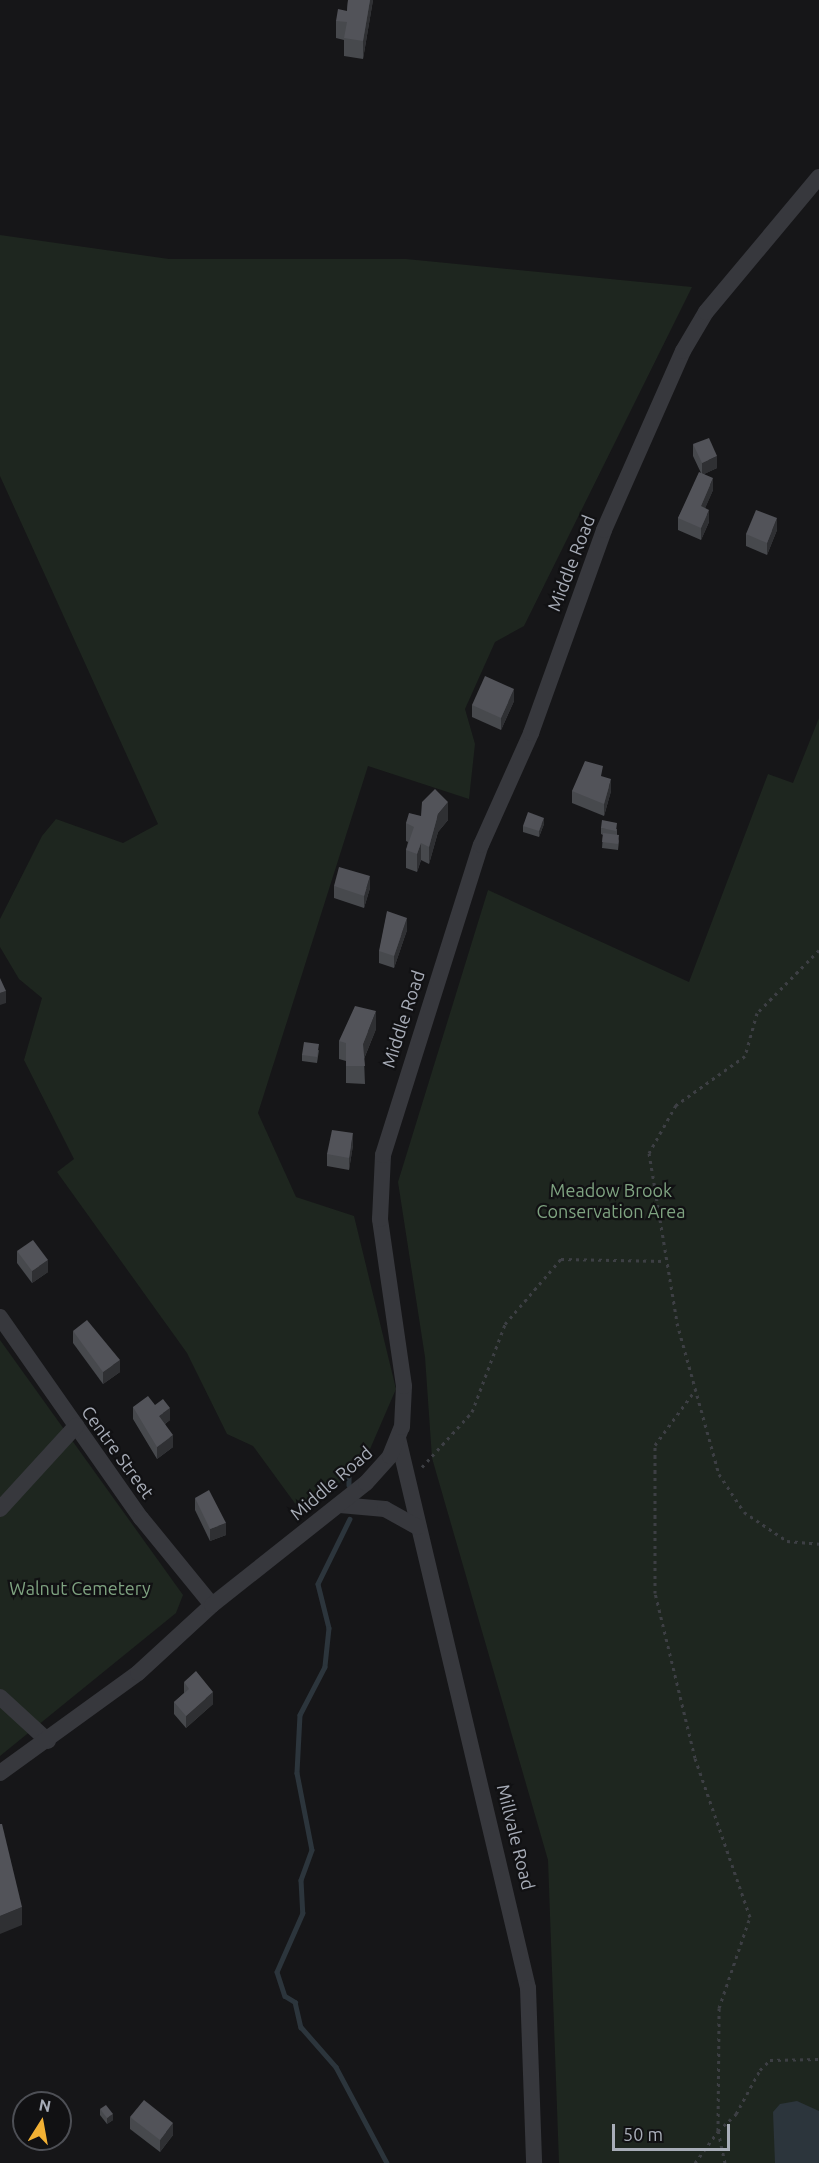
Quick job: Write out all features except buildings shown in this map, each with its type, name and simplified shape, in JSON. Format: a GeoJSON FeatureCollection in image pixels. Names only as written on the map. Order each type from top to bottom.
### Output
{"type":"FeatureCollection","features":[{"type":"Feature","properties":{"kind":"street","name":"Middle Road"},"geometry":{"type":"LineString","coordinates":[[0,1773],[48,1742],[138,1673],[212,1605],[340,1504],[379,1470],[399,1438],[404,1386],[380,1220],[383,1155],[481,845],[531,732],[604,530],[682,351],[706,312],[819,177]]}},
{"type":"Feature","properties":{"kind":"street","name":"Centre Street"},"geometry":{"type":"LineString","coordinates":[[0,1317],[76,1426],[212,1605]]}},
{"type":"Feature","properties":{"kind":"street"},"geometry":{"type":"LineString","coordinates":[[0,1509],[76,1426]]}},
{"type":"Feature","properties":{"kind":"street","name":"Millvale Road"},"geometry":{"type":"LineString","coordinates":[[399,1438],[417,1527],[528,1988],[534,2163]]}},
{"type":"Feature","properties":{"kind":"street"},"geometry":{"type":"LineString","coordinates":[[340,1504],[385,1509],[417,1527]]}},
{"type":"Feature","properties":{"kind":"street"},"geometry":{"type":"LineString","coordinates":[[0,1697],[48,1742]]}},
{"type":"Feature","properties":{"kind":"path"},"geometry":{"type":"LineString","coordinates":[[819,950],[757,1013],[745,1056],[676,1105],[649,1153],[666,1261],[719,1474],[744,1512],[787,1541],[819,1544]]}},
{"type":"Feature","properties":{"kind":"path"},"geometry":{"type":"LineString","coordinates":[[408,1482],[472,1412],[505,1324],[561,1260],[666,1261]]}},
{"type":"Feature","properties":{"kind":"path"},"geometry":{"type":"LineString","coordinates":[[696,1389],[655,1445],[655,1593],[695,1758],[750,1917],[719,2008],[718,2131],[724,2163]]}},
{"type":"Feature","properties":{"kind":"path"},"geometry":{"type":"LineString","coordinates":[[695,2163],[718,2131],[736,2114],[770,2060],[819,2059]]}},
{"type":"Feature","properties":{"kind":"green space"},"geometry":{"type":"Polygon","coordinates":[[[0,235],[169,259],[406,259],[692,287],[524,626],[495,642],[465,709],[475,744],[469,799],[368,766],[258,1113],[296,1197],[354,1216],[396,1389],[364,1463],[302,1513],[253,1446],[227,1434],[187,1353],[57,1172],[74,1159],[24,1060],[42,998],[19,979],[0,947],[0,919],[42,836],[56,819],[123,843],[158,824],[0,476],[0,235]]]}},
{"type":"Feature","properties":{"kind":"green space","name":"Meadow Brook Conservation Area"},"geometry":{"type":"Polygon","coordinates":[[[819,718],[819,2163],[559,2163],[548,1860],[432,1458],[425,1357],[398,1182],[488,890],[689,982],[768,774],[793,783],[819,718]]]}},
{"type":"Feature","properties":{"kind":"green space","name":"Walnut Cemetery"},"geometry":{"type":"Polygon","coordinates":[[[0,1340],[183,1595],[176,1613],[0,1756],[0,1340]]]}},
{"type":"Feature","properties":{"kind":"shaded area"},"geometry":{"type":"Polygon","coordinates":[[[797,2101],[819,2111],[819,2163],[775,2163],[773,2112],[780,2104],[797,2101]]]}},
{"type":"Feature","properties":{"kind":"waterway"},"geometry":{"type":"LineString","coordinates":[[349,1466],[349,1485]]}},
{"type":"Feature","properties":{"kind":"waterway"},"geometry":{"type":"LineString","coordinates":[[350,1519],[318,1584],[329,1628],[325,1667],[300,1715],[297,1773],[312,1850],[301,1880],[303,1913],[277,1972],[285,1996],[295,2002],[301,2027],[336,2067],[387,2163]]}}]}
